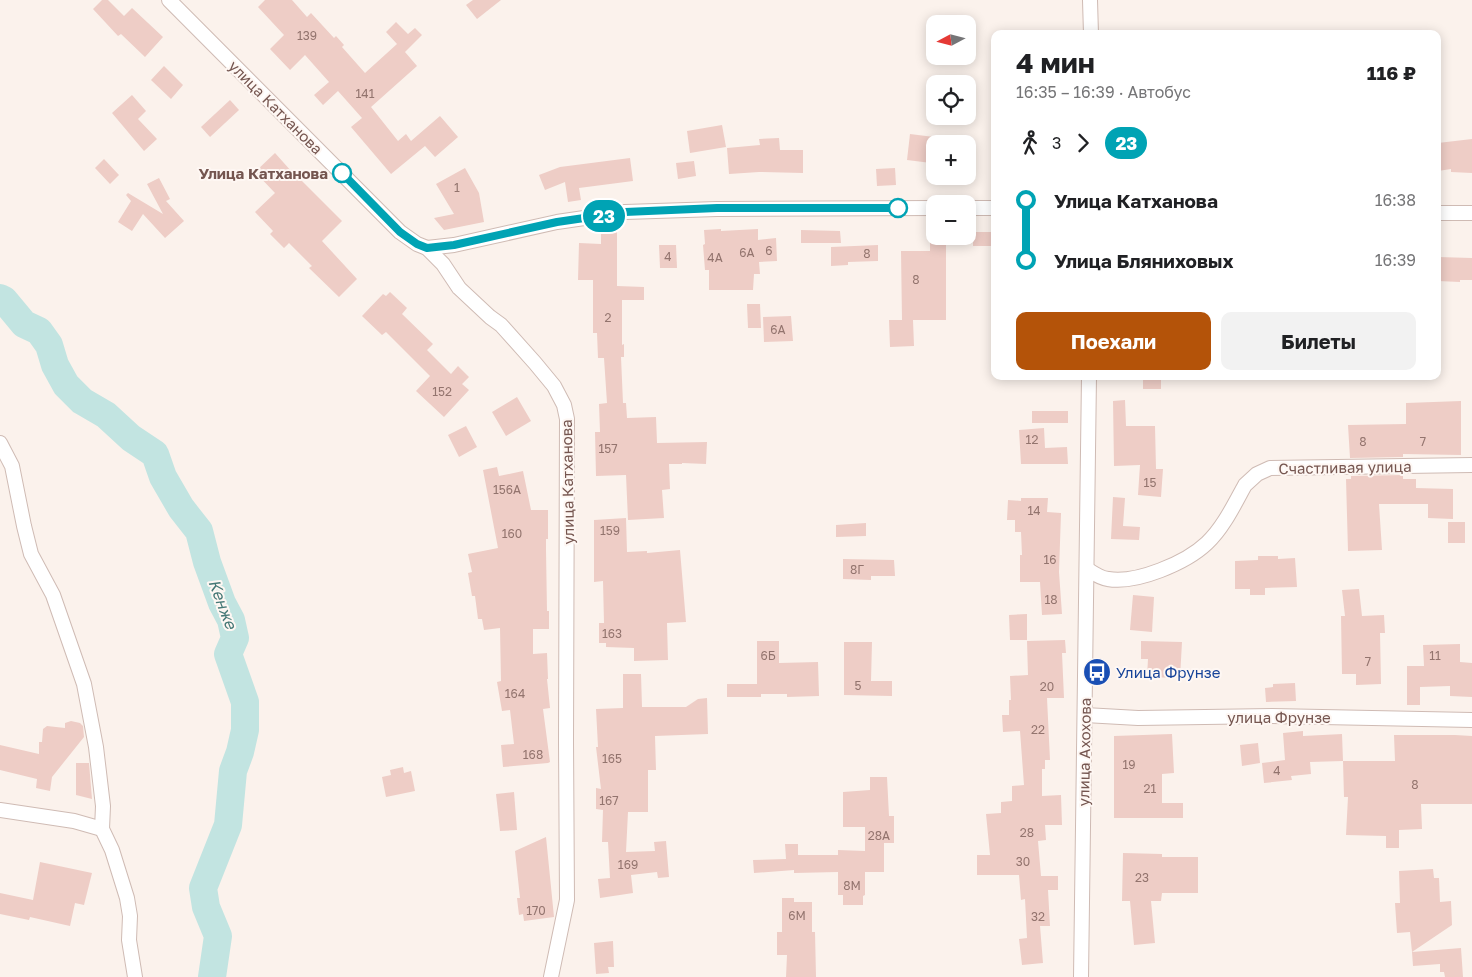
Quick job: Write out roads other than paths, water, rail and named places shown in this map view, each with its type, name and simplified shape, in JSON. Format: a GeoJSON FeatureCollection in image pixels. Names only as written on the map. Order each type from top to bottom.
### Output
{"type":"FeatureCollection","features":[{"type":"Feature","properties":{"kind":"street","name":"улица Катханова"},"geometry":{"type":"LineString","coordinates":[[168,0],[400,232],[417,244],[427,248],[442,264],[459,288],[490,318],[501,325],[549,379],[564,405],[568,419],[567,900],[551,977]]}},
{"type":"Feature","properties":{"kind":"street"},"geometry":{"type":"LineString","coordinates":[[1090,0],[1091,30]]}},
{"type":"Feature","properties":{"kind":"street"},"geometry":{"type":"LineString","coordinates":[[427,248],[454,245],[557,222],[625,212],[717,208],[926,208]]}},
{"type":"Feature","properties":{"kind":"street"},"geometry":{"type":"LineString","coordinates":[[976,208],[991,208]]}},
{"type":"Feature","properties":{"kind":"street"},"geometry":{"type":"LineString","coordinates":[[1441,213],[1472,213]]}},
{"type":"Feature","properties":{"kind":"street","name":"улица Ахохова"},"geometry":{"type":"LineString","coordinates":[[1081,977],[1089,380]]}},
{"type":"Feature","properties":{"kind":"street"},"geometry":{"type":"LineString","coordinates":[[0,443],[12,466],[31,554],[53,595],[84,684],[96,747],[103,806],[102,829],[112,850],[127,898],[130,916],[129,940],[135,977]]}},
{"type":"Feature","properties":{"kind":"street","name":"Счастливая улица"},"geometry":{"type":"LineString","coordinates":[[1087,569],[1107,579],[1121,580],[1162,569],[1186,558],[1214,536],[1245,485],[1257,474],[1270,468],[1472,465]]}},
{"type":"Feature","properties":{"kind":"street","name":"улица Фрунзе"},"geometry":{"type":"LineString","coordinates":[[1085,715],[1138,718],[1272,716],[1472,720]]}},
{"type":"Feature","properties":{"kind":"street"},"geometry":{"type":"LineString","coordinates":[[0,810],[74,821],[102,829]]}},
{"type":"Feature","properties":{"kind":"waterway","name":"Кенже"},"geometry":{"type":"LineString","coordinates":[[0,298],[4,300],[24,324],[39,331],[49,345],[55,365],[66,385],[82,401],[106,415],[131,438],[155,454],[163,477],[181,508],[199,531],[207,562],[222,603],[231,620],[235,638],[228,654],[245,702],[245,730],[233,771],[228,825],[203,888],[206,907],[218,936],[212,977]]}},
{"type":"Feature","properties":{"kind":"place","name":"Улица Катханова"},"geometry":{"type":"Point","coordinates":[342,173]}},
{"type":"Feature","properties":{"kind":"place","name":"Улица Фрунзе"},"geometry":{"type":"Point","coordinates":[1097,672]}}]}
